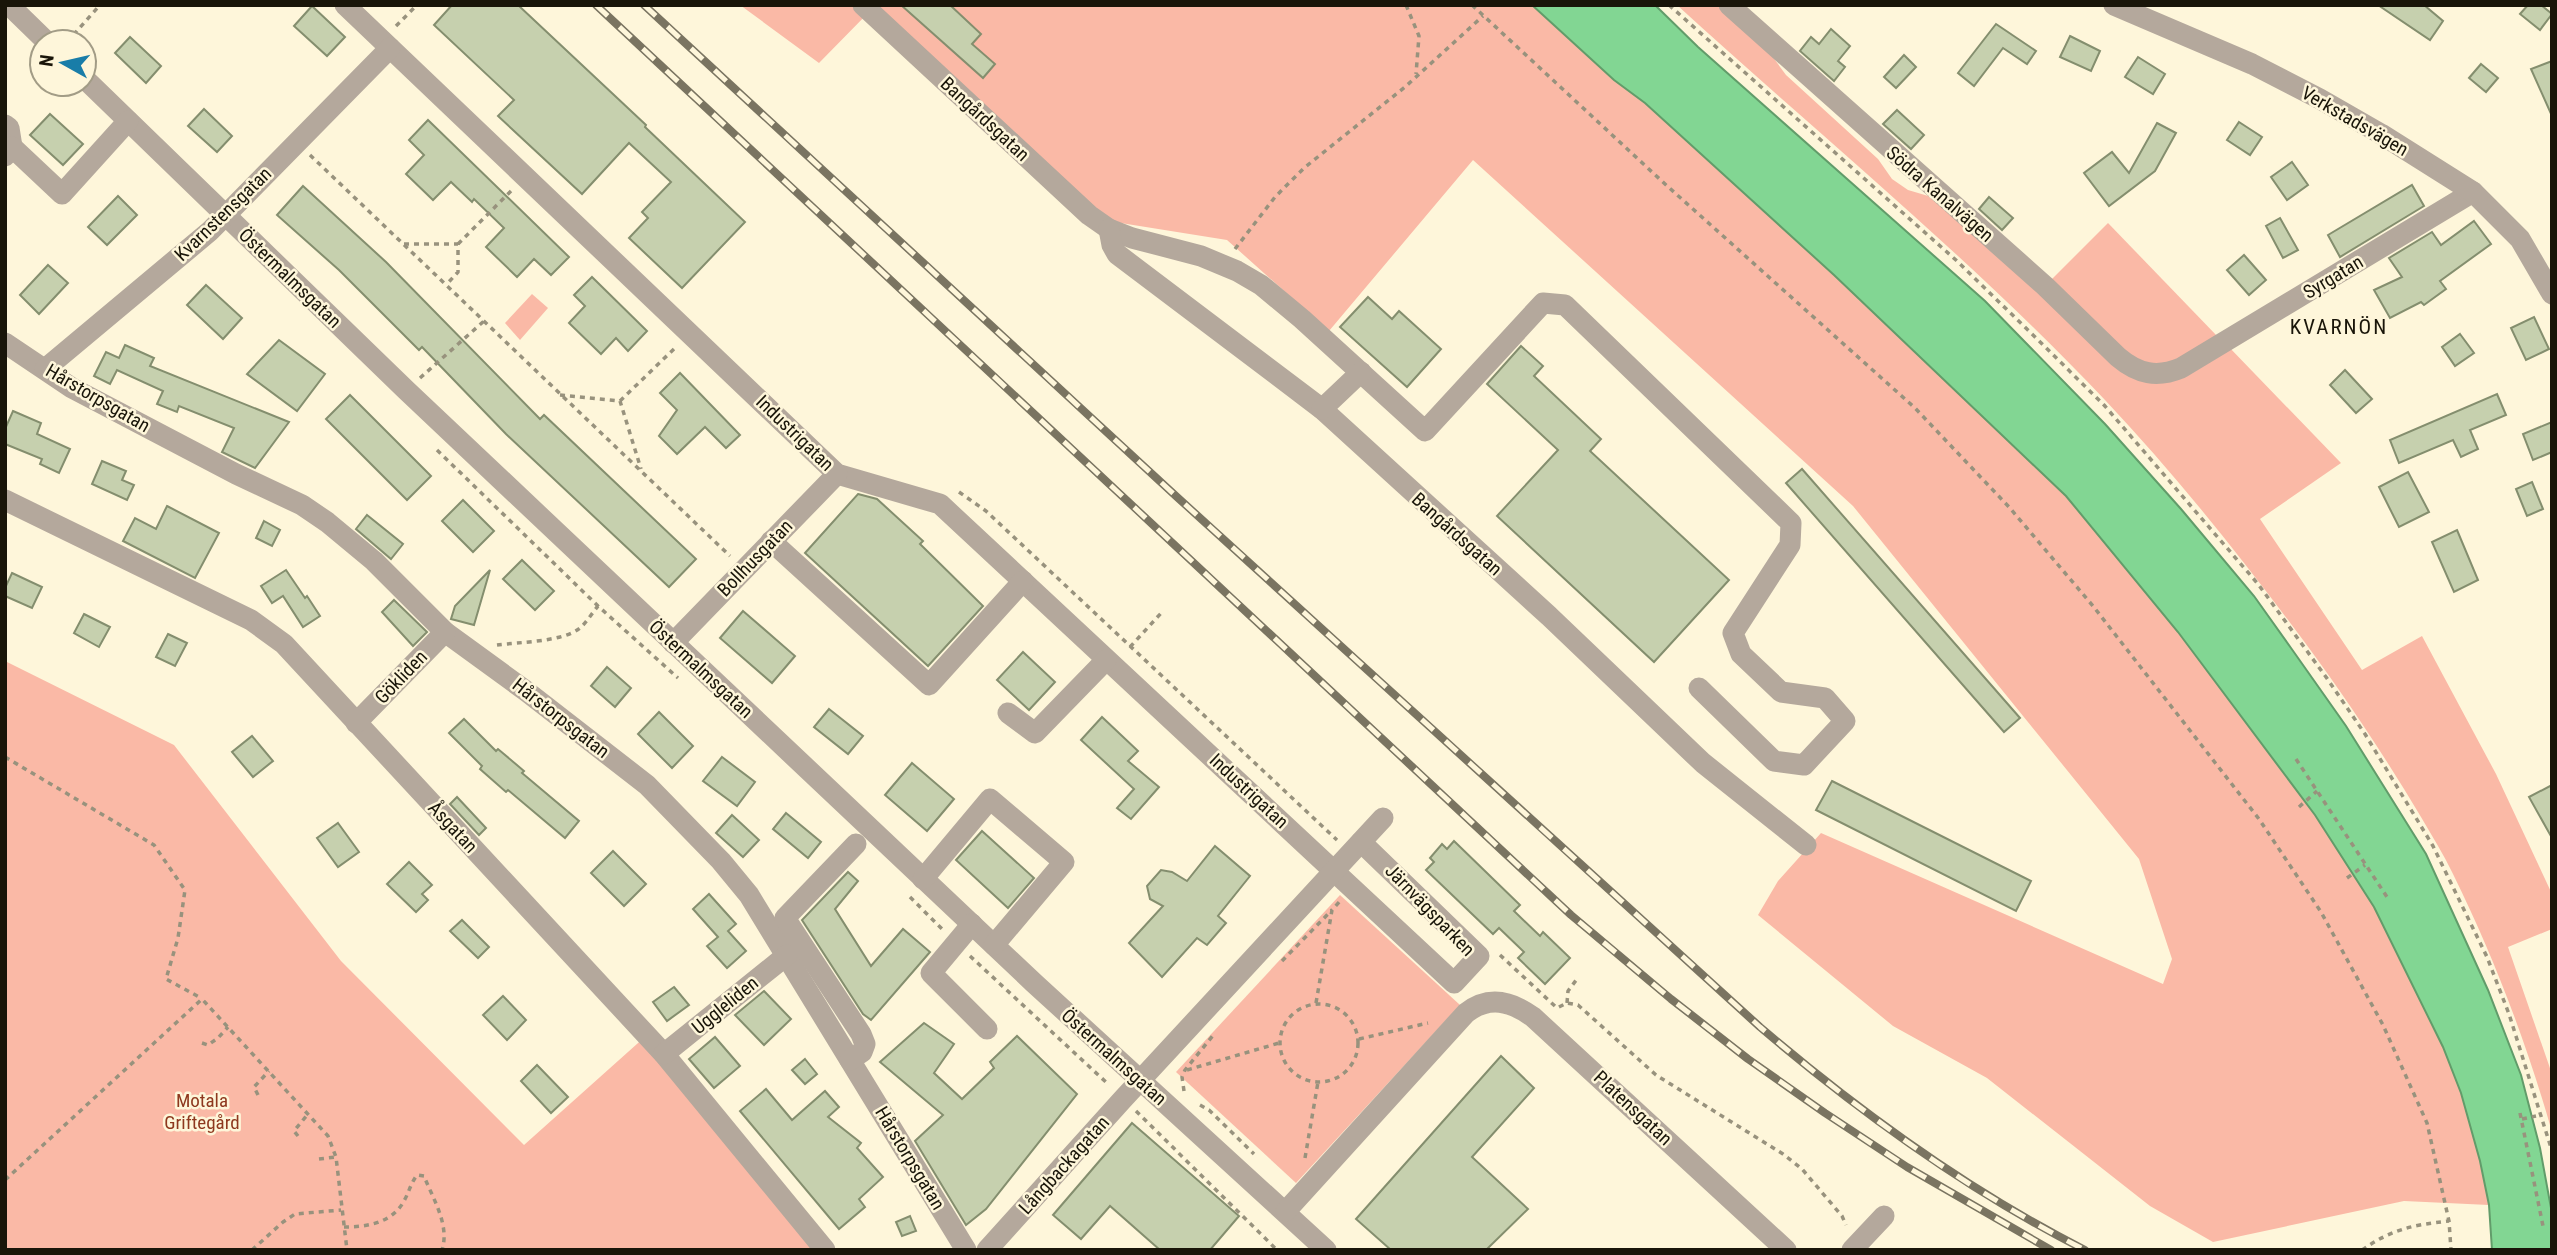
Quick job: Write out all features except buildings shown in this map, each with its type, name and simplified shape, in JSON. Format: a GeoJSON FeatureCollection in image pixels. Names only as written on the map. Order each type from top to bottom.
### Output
{"type":"FeatureCollection","features":[{"type":"Feature","properties":{"kind":"street"},"geometry":{"type":"LineString","coordinates":[[9,5],[33,28]]}},
{"type":"Feature","properties":{"kind":"street","name":"Industrigatan"},"geometry":{"type":"LineString","coordinates":[[345,5],[837,474],[940,504],[1335,870]]}},
{"type":"Feature","properties":{"kind":"street","name":"Bangårdsgatan"},"geometry":{"type":"LineString","coordinates":[[863,5],[1072,201],[1109,229],[1132,238],[1201,256],[1261,285],[1425,431],[1543,303],[1565,304],[1791,523],[1790,545],[1733,633],[1741,654],[1782,692],[1825,698],[1845,721],[1804,765],[1773,761],[1699,688]]}},
{"type":"Feature","properties":{"kind":"street","name":"Södra Kanalvägen"},"geometry":{"type":"LineString","coordinates":[[1729,5],[2045,286],[2118,357],[2129,366],[2154,375]]}},
{"type":"Feature","properties":{"kind":"street","name":"Verkstadsvägen"},"geometry":{"type":"LineString","coordinates":[[2114,5],[2252,64],[2320,99],[2473,192],[2520,239],[2552,294]]}},
{"type":"Feature","properties":{"kind":"street","name":"Kvarnstensgatan"},"geometry":{"type":"LineString","coordinates":[[45,369],[210,231],[297,142],[386,44]]}},
{"type":"Feature","properties":{"kind":"street","name":"Östermalmsgatan"},"geometry":{"type":"LineString","coordinates":[[98,92],[406,390],[923,879],[1326,1250]]}},
{"type":"Feature","properties":{"kind":"street"},"geometry":{"type":"LineString","coordinates":[[5,125],[9,128],[9,151],[61,194],[128,121]]}},
{"type":"Feature","properties":{"kind":"street","name":"Syrgatan"},"geometry":{"type":"LineString","coordinates":[[2154,375],[2181,368],[2473,192]]}},
{"type":"Feature","properties":{"kind":"street","name":"Bangårdsgatan"},"geometry":{"type":"LineString","coordinates":[[1109,229],[1112,246],[1131,267],[1322,409],[1539,607],[1703,763],[1806,845]]}},
{"type":"Feature","properties":{"kind":"street","name":"Hårstorpsgatan"},"geometry":{"type":"LineString","coordinates":[[5,343],[72,388],[236,474],[302,505],[327,522],[374,561],[445,632],[647,785],[721,861],[749,895],[966,1250]]}},
{"type":"Feature","properties":{"kind":"street"},"geometry":{"type":"LineString","coordinates":[[1322,409],[1361,372]]}},
{"type":"Feature","properties":{"kind":"street","name":"Bollhusgatan"},"geometry":{"type":"LineString","coordinates":[[673,643],[837,474]]}},
{"type":"Feature","properties":{"kind":"street","name":"Åsgatan"},"geometry":{"type":"LineString","coordinates":[[5,500],[266,629],[284,644],[664,1055],[825,1250]]}},
{"type":"Feature","properties":{"kind":"street"},"geometry":{"type":"LineString","coordinates":[[771,541],[929,685],[1023,581]]}},
{"type":"Feature","properties":{"kind":"street","name":"Gökliden"},"geometry":{"type":"LineString","coordinates":[[356,723],[445,632]]}},
{"type":"Feature","properties":{"kind":"street"},"geometry":{"type":"LineString","coordinates":[[1008,713],[1035,733],[1106,660]]}},
{"type":"Feature","properties":{"kind":"street"},"geometry":{"type":"LineString","coordinates":[[923,879],[990,799],[1064,862],[995,945]]}},
{"type":"Feature","properties":{"kind":"street"},"geometry":{"type":"LineString","coordinates":[[1140,1080],[1383,818]]}},
{"type":"Feature","properties":{"kind":"street","name":"Järnvägsparken"},"geometry":{"type":"LineString","coordinates":[[1335,870],[1454,983],[1479,956],[1361,842]]}},
{"type":"Feature","properties":{"kind":"street"},"geometry":{"type":"LineString","coordinates":[[850,1060],[862,1052],[865,1044],[861,1034],[785,918],[856,844]]}},
{"type":"Feature","properties":{"kind":"street"},"geometry":{"type":"LineString","coordinates":[[972,924],[931,973],[987,1028]]}},
{"type":"Feature","properties":{"kind":"street","name":"Uggleliden"},"geometry":{"type":"LineString","coordinates":[[664,1055],[787,955]]}},
{"type":"Feature","properties":{"kind":"street","name":"Platensgatan"},"geometry":{"type":"LineString","coordinates":[[1286,1211],[1466,1013],[1476,1005],[1488,1001],[1510,1004],[1533,1017],[1786,1250]]}},
{"type":"Feature","properties":{"kind":"street","name":"Långbackagatan"},"geometry":{"type":"LineString","coordinates":[[987,1250],[1140,1080]]}},
{"type":"Feature","properties":{"kind":"street"},"geometry":{"type":"LineString","coordinates":[[1854,1248],[1884,1216]]}},
{"type":"Feature","properties":{"kind":"path"},"geometry":{"type":"LineString","coordinates":[[79,28],[100,5]]}},
{"type":"Feature","properties":{"kind":"path"},"geometry":{"type":"LineString","coordinates":[[386,44],[416,5]]}},
{"type":"Feature","properties":{"kind":"path"},"geometry":{"type":"LineString","coordinates":[[1406,5],[1419,36],[1416,76]]}},
{"type":"Feature","properties":{"kind":"path"},"geometry":{"type":"LineString","coordinates":[[1472,5],[1665,184],[1915,408],[2009,507],[2093,606],[2288,860],[2321,912],[2384,1025],[2427,1123],[2449,1221],[2451,1250]]}},
{"type":"Feature","properties":{"kind":"path"},"geometry":{"type":"LineString","coordinates":[[1669,5],[1957,261],[2034,336],[2104,405],[2258,584],[2357,723],[2432,846],[2491,968],[2509,1014],[2552,1151]]}},
{"type":"Feature","properties":{"kind":"path"},"geometry":{"type":"LineString","coordinates":[[1223,265],[1264,210],[1304,168],[1416,76],[1483,16]]}},
{"type":"Feature","properties":{"kind":"path"},"geometry":{"type":"LineString","coordinates":[[297,142],[744,569]]}},
{"type":"Feature","properties":{"kind":"path"},"geometry":{"type":"LineString","coordinates":[[446,285],[458,272],[458,244],[525,176]]}},
{"type":"Feature","properties":{"kind":"path"},"geometry":{"type":"LineString","coordinates":[[404,244],[458,244]]}},
{"type":"Feature","properties":{"kind":"path"},"geometry":{"type":"LineString","coordinates":[[406,390],[484,321]]}},
{"type":"Feature","properties":{"kind":"path"},"geometry":{"type":"LineString","coordinates":[[560,395],[620,401],[690,333]]}},
{"type":"Feature","properties":{"kind":"path"},"geometry":{"type":"LineString","coordinates":[[620,401],[642,471]]}},
{"type":"Feature","properties":{"kind":"path"},"geometry":{"type":"LineString","coordinates":[[468,649],[561,636],[580,628],[598,606]]}},
{"type":"Feature","properties":{"kind":"path"},"geometry":{"type":"LineString","coordinates":[[1130,647],[1163,611]]}},
{"type":"Feature","properties":{"kind":"path"},"geometry":{"type":"LineString","coordinates":[[5,757],[154,845],[185,890],[178,938],[166,979],[202,999],[328,1136],[336,1157],[347,1250]]}},
{"type":"Feature","properties":{"kind":"path"},"geometry":{"type":"LineString","coordinates":[[2296,759],[2387,897]]}},
{"type":"Feature","properties":{"kind":"path"},"geometry":{"type":"LineString","coordinates":[[2299,807],[2317,791]]}},
{"type":"Feature","properties":{"kind":"path"},"geometry":{"type":"LineString","coordinates":[[2347,878],[2365,864]]}},
{"type":"Feature","properties":{"kind":"path"},"geometry":{"type":"LineString","coordinates":[[1280,963],[1352,887]]}},
{"type":"Feature","properties":{"kind":"path"},"geometry":{"type":"LineString","coordinates":[[1316,1003],[1332,910]]}},
{"type":"Feature","properties":{"kind":"path"},"geometry":{"type":"LineString","coordinates":[[1479,956],[1492,947],[1557,1008],[1567,1003],[1578,1005],[1657,1076],[1760,1138],[1802,1169],[1842,1216],[1854,1248]]}},
{"type":"Feature","properties":{"kind":"path"},"geometry":{"type":"LineString","coordinates":[[1567,1003],[1568,991],[1577,979]]}},
{"type":"Feature","properties":{"kind":"path"},"geometry":{"type":"LineString","coordinates":[[5,1180],[202,999]]}},
{"type":"Feature","properties":{"kind":"path"},"geometry":{"type":"LineString","coordinates":[[1316,1003],[1326,1003],[1344,1012],[1356,1029],[1359,1039],[1358,1052],[1343,1074],[1318,1082],[1308,1081],[1290,1070],[1279,1043],[1282,1028],[1290,1016],[1302,1007],[1316,1003]]}},
{"type":"Feature","properties":{"kind":"path"},"geometry":{"type":"LineString","coordinates":[[202,1043],[208,1045],[228,1027]]}},
{"type":"Feature","properties":{"kind":"path"},"geometry":{"type":"LineString","coordinates":[[1189,1096],[1182,1086],[1185,1070],[1218,1029]]}},
{"type":"Feature","properties":{"kind":"path"},"geometry":{"type":"LineString","coordinates":[[1185,1070],[1279,1043]]}},
{"type":"Feature","properties":{"kind":"path"},"geometry":{"type":"LineString","coordinates":[[258,1095],[254,1087],[269,1071]]}},
{"type":"Feature","properties":{"kind":"path"},"geometry":{"type":"LineString","coordinates":[[1304,1162],[1318,1082]]}},
{"type":"Feature","properties":{"kind":"path"},"geometry":{"type":"LineString","coordinates":[[1194,1102],[1209,1110],[1262,1161]]}},
{"type":"Feature","properties":{"kind":"path"},"geometry":{"type":"LineString","coordinates":[[2520,1113],[2543,1226]]}},
{"type":"Feature","properties":{"kind":"path"},"geometry":{"type":"LineString","coordinates":[[298,1136],[294,1131],[308,1114]]}},
{"type":"Feature","properties":{"kind":"path"},"geometry":{"type":"LineString","coordinates":[[2521,1119],[2536,1116]]}},
{"type":"Feature","properties":{"kind":"path"},"geometry":{"type":"LineString","coordinates":[[319,1158],[336,1157]]}},
{"type":"Feature","properties":{"kind":"path"},"geometry":{"type":"LineString","coordinates":[[344,1227],[368,1227],[386,1219],[403,1203],[417,1175],[424,1176],[445,1228],[446,1238],[442,1250]]}},
{"type":"Feature","properties":{"kind":"path"},"geometry":{"type":"LineString","coordinates":[[252,1250],[295,1214],[342,1210]]}},
{"type":"Feature","properties":{"kind":"path"},"geometry":{"type":"LineString","coordinates":[[2362,1250],[2389,1233],[2410,1225],[2449,1221]]}},
{"type":"Feature","properties":{"kind":"green space"},"geometry":{"type":"Polygon","coordinates":[[[740,5],[1532,5],[1614,80],[1645,103],[1834,275],[2066,496],[2178,632],[2315,815],[2374,907],[2443,1047],[2461,1092],[2489,1205],[2404,1201],[2213,1242],[2150,1206],[1987,1078],[1893,1026],[1758,915],[1778,881],[1821,833],[2163,984],[2172,959],[2139,859],[1853,506],[1473,160],[1329,331],[1227,240],[1077,216],[871,10],[819,63],[740,5]]]}},
{"type":"Feature","properties":{"kind":"green space"},"geometry":{"type":"Polygon","coordinates":[[[1677,5],[1724,5],[1758,37],[1786,75],[1878,159],[1892,179],[1908,190],[1935,198],[2134,376],[2227,345],[2341,463],[2260,519],[2362,670],[2422,636],[2496,774],[2552,894],[2552,929],[2508,947],[2552,1074],[2552,1132],[2508,1001],[2446,860],[2359,719],[2247,566],[2154,454],[2054,348],[1949,248],[1677,5]]]}},
{"type":"Feature","properties":{"kind":"green space"},"geometry":{"type":"Polygon","coordinates":[[[2108,223],[2218,337],[2176,363],[2135,365],[2048,283],[2108,223]]]}},
{"type":"Feature","properties":{"kind":"green space"},"geometry":{"type":"Polygon","coordinates":[[[532,294],[548,308],[520,340],[505,323],[532,294]]]}},
{"type":"Feature","properties":{"kind":"green space","name":"Motala Griftegård"},"geometry":{"type":"Polygon","coordinates":[[[5,661],[174,745],[341,961],[524,1145],[647,1035],[832,1250],[5,1250],[5,661]]]}},
{"type":"Feature","properties":{"kind":"green space"},"geometry":{"type":"Polygon","coordinates":[[[1340,895],[1460,1005],[1296,1183],[1176,1072],[1340,895]]]}},
{"type":"Feature","properties":{"kind":"shaded area"},"geometry":{"type":"Polygon","coordinates":[[[1532,5],[1655,5],[1698,47],[1985,301],[2105,424],[2254,596],[2346,726],[2426,854],[2488,990],[2521,1075],[2540,1148],[2551,1208],[2552,1250],[2492,1250],[2489,1205],[2461,1093],[2443,1047],[2374,907],[2315,815],[2178,632],[2066,496],[1834,275],[1645,103],[1614,80],[1532,5]]]}},
{"type":"Feature","properties":{"kind":"railway"},"geometry":{"type":"LineString","coordinates":[[596,5],[1571,915],[1671,999],[1748,1059],[1825,1113],[1907,1167],[2051,1250]]}},
{"type":"Feature","properties":{"kind":"railway"},"geometry":{"type":"LineString","coordinates":[[644,5],[1177,497],[1760,1027],[1837,1090],[1916,1148],[1999,1202],[2085,1250]]}},
{"type":"Feature","properties":{"kind":"district","name":"KVARNÖN"},"geometry":{"type":"Point","coordinates":[2339,327]}}]}
